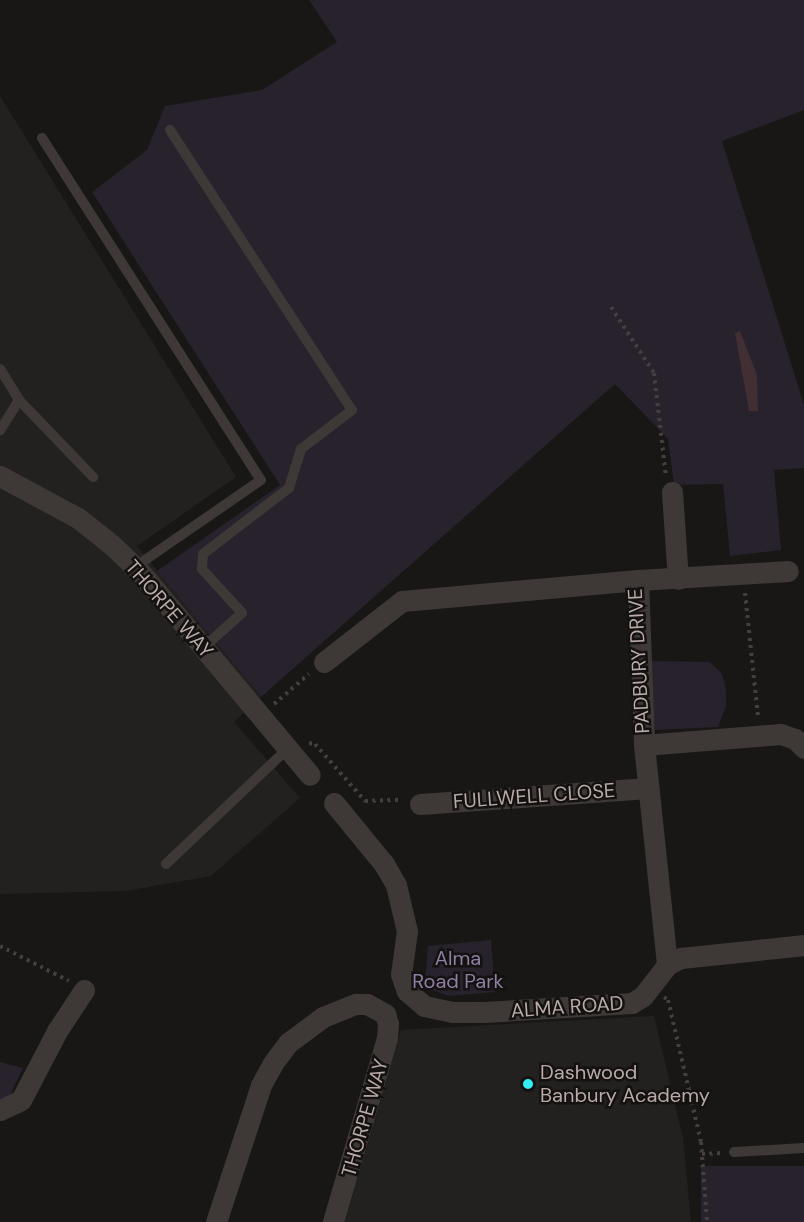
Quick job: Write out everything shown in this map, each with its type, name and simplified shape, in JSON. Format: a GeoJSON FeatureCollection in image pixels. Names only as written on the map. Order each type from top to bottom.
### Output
{"type":"FeatureCollection","features":[{"type":"Feature","properties":{"kind":"street","name":"THORPE WAY"},"geometry":{"type":"LineString","coordinates":[[0,476],[78,518],[135,567],[203,648],[267,710],[295,743],[310,775]]}},
{"type":"Feature","properties":{"kind":"street"},"geometry":{"type":"LineString","coordinates":[[672,492],[678,579]]}},
{"type":"Feature","properties":{"kind":"street"},"geometry":{"type":"LineString","coordinates":[[638,580],[788,571]]}},
{"type":"Feature","properties":{"kind":"street","name":"PADBURY DRIVE"},"geometry":{"type":"LineString","coordinates":[[324,662],[402,601],[638,580],[644,746],[667,965]]}},
{"type":"Feature","properties":{"kind":"street"},"geometry":{"type":"LineString","coordinates":[[644,746],[781,734],[795,739],[804,747]]}},
{"type":"Feature","properties":{"kind":"street","name":"FULLWELL CLOSE"},"geometry":{"type":"LineString","coordinates":[[420,804],[648,788]]}},
{"type":"Feature","properties":{"kind":"street","name":"ALMA ROAD"},"geometry":{"type":"LineString","coordinates":[[334,803],[384,864],[396,885],[407,931],[401,974],[407,991],[424,1006],[452,1012],[632,1003],[652,987],[667,965]]}},
{"type":"Feature","properties":{"kind":"street"},"geometry":{"type":"LineString","coordinates":[[667,965],[681,958],[804,945]]}},
{"type":"Feature","properties":{"kind":"street"},"geometry":{"type":"LineString","coordinates":[[0,1110],[21,1100],[57,1031],[84,990]]}},
{"type":"Feature","properties":{"kind":"street","name":"THORPE WAY"},"geometry":{"type":"LineString","coordinates":[[216,1222],[261,1085],[288,1043],[323,1017],[345,1007],[367,1004],[385,1014],[388,1024],[382,1060],[333,1222]]}},
{"type":"Feature","properties":{"kind":"lane"},"geometry":{"type":"LineString","coordinates":[[170,130],[352,410],[301,449],[289,488],[203,554],[202,569],[242,612],[203,648]]}},
{"type":"Feature","properties":{"kind":"lane"},"geometry":{"type":"LineString","coordinates":[[42,138],[261,480],[135,567]]}},
{"type":"Feature","properties":{"kind":"lane"},"geometry":{"type":"LineString","coordinates":[[0,369],[19,400],[93,477]]}},
{"type":"Feature","properties":{"kind":"lane"},"geometry":{"type":"LineString","coordinates":[[0,431],[19,400]]}},
{"type":"Feature","properties":{"kind":"lane"},"geometry":{"type":"LineString","coordinates":[[166,864],[295,743]]}},
{"type":"Feature","properties":{"kind":"lane"},"geometry":{"type":"LineString","coordinates":[[735,1152],[804,1148]]}},
{"type":"Feature","properties":{"kind":"path"},"geometry":{"type":"LineString","coordinates":[[611,307],[654,374],[666,479],[672,492]]}},
{"type":"Feature","properties":{"kind":"path"},"geometry":{"type":"LineString","coordinates":[[743,574],[759,735]]}},
{"type":"Feature","properties":{"kind":"path"},"geometry":{"type":"LineString","coordinates":[[267,710],[324,662]]}},
{"type":"Feature","properties":{"kind":"path"},"geometry":{"type":"LineString","coordinates":[[267,710],[282,712]]}},
{"type":"Feature","properties":{"kind":"path"},"geometry":{"type":"LineString","coordinates":[[295,743],[315,744],[365,801],[396,798],[420,804]]}},
{"type":"Feature","properties":{"kind":"path"},"geometry":{"type":"LineString","coordinates":[[0,946],[84,990]]}},
{"type":"Feature","properties":{"kind":"path"},"geometry":{"type":"LineString","coordinates":[[652,987],[668,1000],[701,1142],[707,1222]]}},
{"type":"Feature","properties":{"kind":"shaded area"},"geometry":{"type":"Polygon","coordinates":[[[0,96],[236,477],[137,546],[261,697],[234,722],[300,798],[211,876],[125,891],[0,894],[0,96]]]}},
{"type":"Feature","properties":{"kind":"shaded area"},"geometry":{"type":"Polygon","coordinates":[[[740,331],[757,375],[758,411],[749,411],[735,333],[740,331]]]}},
{"type":"Feature","properties":{"kind":"shaded area","name":"Dashwood Banbury Academy"},"geometry":{"type":"Polygon","coordinates":[[[654,1016],[683,1138],[691,1222],[345,1222],[401,1030],[654,1016]]]}},
{"type":"Feature","properties":{"kind":"green space"},"geometry":{"type":"Polygon","coordinates":[[[309,0],[804,0],[804,110],[722,141],[804,405],[804,468],[774,470],[781,550],[730,556],[723,484],[674,485],[668,439],[615,384],[261,697],[157,571],[280,485],[92,192],[147,150],[165,106],[262,90],[337,42],[309,0]]]}},
{"type":"Feature","properties":{"kind":"green space"},"geometry":{"type":"Polygon","coordinates":[[[649,661],[710,662],[722,674],[726,690],[726,706],[718,727],[653,730],[649,661]]]}},
{"type":"Feature","properties":{"kind":"green space","name":"Alma Road Park"},"geometry":{"type":"Polygon","coordinates":[[[491,940],[495,992],[448,996],[425,987],[428,946],[491,940]]]}},
{"type":"Feature","properties":{"kind":"green space"},"geometry":{"type":"Polygon","coordinates":[[[0,1062],[23,1068],[10,1095],[0,1100],[0,1062]]]}},
{"type":"Feature","properties":{"kind":"green space"},"geometry":{"type":"Polygon","coordinates":[[[701,1166],[804,1166],[804,1222],[701,1222],[701,1166]]]}},
{"type":"Feature","properties":{"kind":"place","name":"Dashwood Banbury Academy"},"geometry":{"type":"Point","coordinates":[528,1084]}}]}
